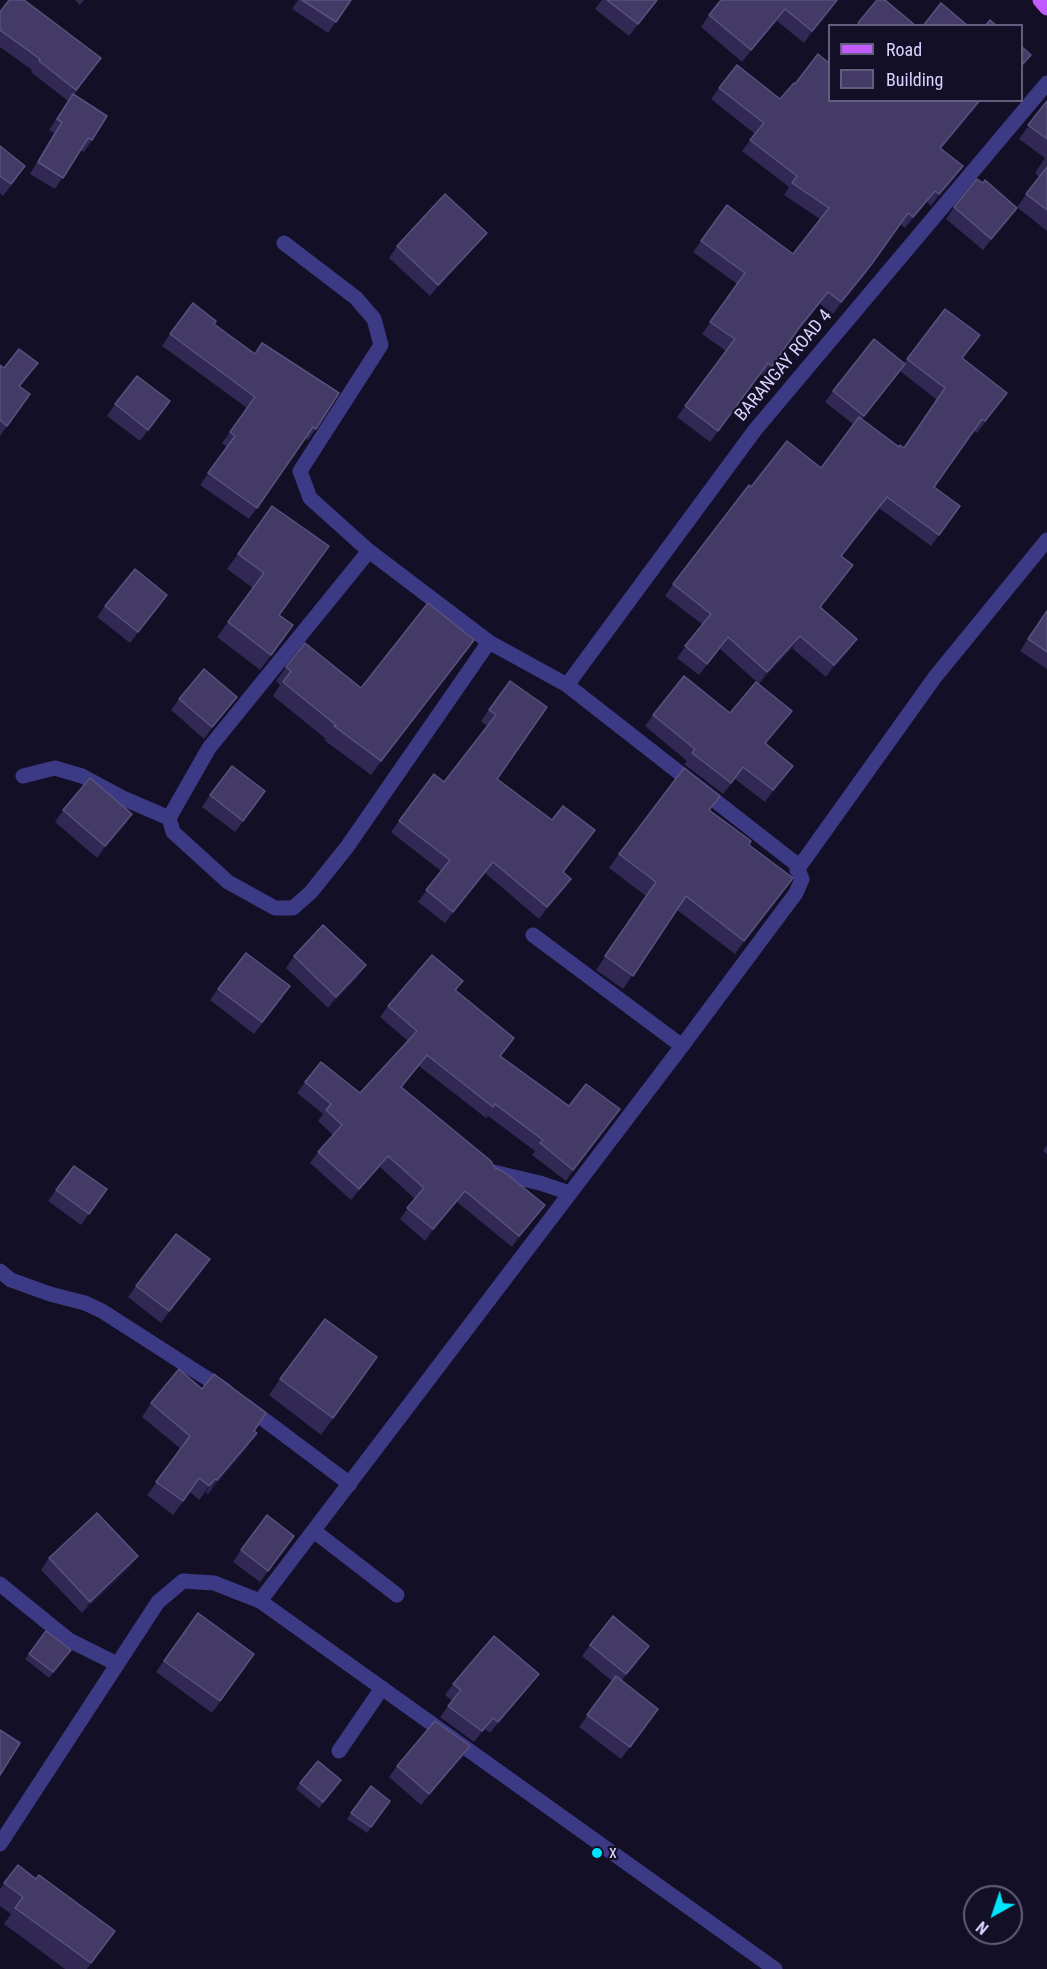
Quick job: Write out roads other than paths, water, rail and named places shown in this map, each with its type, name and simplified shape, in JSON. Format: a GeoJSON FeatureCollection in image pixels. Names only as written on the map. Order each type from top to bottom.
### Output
{"type":"FeatureCollection","features":[{"type":"Feature","properties":{"kind":"main road"},"geometry":{"type":"LineString","coordinates":[[1040,0],[1047,8]]}},
{"type":"Feature","properties":{"kind":"street","name":"BARANGAY ROAD 4"},"geometry":{"type":"LineString","coordinates":[[567,685],[755,430],[1047,83]]}},
{"type":"Feature","properties":{"kind":"street"},"geometry":{"type":"LineString","coordinates":[[260,1601],[682,1046],[796,893],[802,879],[795,863],[567,685],[489,642],[369,551],[310,498],[300,471],[381,345],[374,319],[356,298],[284,243]]}},
{"type":"Feature","properties":{"kind":"street"},"geometry":{"type":"LineString","coordinates":[[798,870],[935,678],[1047,540]]}},
{"type":"Feature","properties":{"kind":"street"},"geometry":{"type":"LineString","coordinates":[[369,551],[208,748],[169,818],[173,832],[228,882],[275,908],[293,908],[311,892],[346,847],[489,642]]}},
{"type":"Feature","properties":{"kind":"street"},"geometry":{"type":"LineString","coordinates":[[23,776],[55,768],[64,770],[82,776],[125,800],[169,818]]}},
{"type":"Feature","properties":{"kind":"street"},"geometry":{"type":"LineString","coordinates":[[533,935],[682,1046]]}},
{"type":"Feature","properties":{"kind":"street"},"geometry":{"type":"LineString","coordinates":[[493,1172],[570,1193]]}},
{"type":"Feature","properties":{"kind":"street"},"geometry":{"type":"LineString","coordinates":[[0,1271],[11,1280],[85,1303],[102,1311],[213,1381],[350,1484]]}},
{"type":"Feature","properties":{"kind":"street"},"geometry":{"type":"LineString","coordinates":[[314,1531],[397,1595]]}},
{"type":"Feature","properties":{"kind":"street"},"geometry":{"type":"LineString","coordinates":[[0,1844],[158,1602],[183,1581],[214,1583],[260,1601],[775,1969]]}},
{"type":"Feature","properties":{"kind":"street"},"geometry":{"type":"LineString","coordinates":[[0,1584],[69,1640],[117,1664]]}},
{"type":"Feature","properties":{"kind":"street"},"geometry":{"type":"LineString","coordinates":[[339,1751],[382,1688]]}},
{"type":"Feature","properties":{"kind":"place","name":"x"},"geometry":{"type":"Point","coordinates":[597,1853]}}]}
